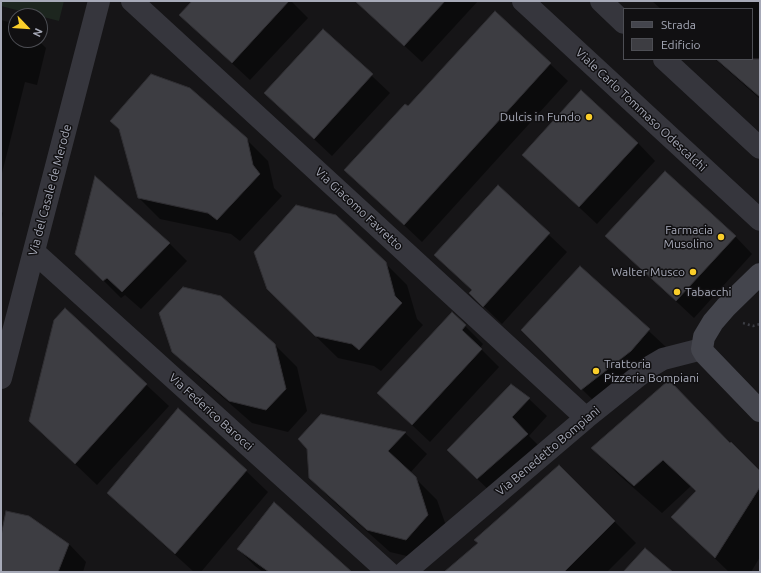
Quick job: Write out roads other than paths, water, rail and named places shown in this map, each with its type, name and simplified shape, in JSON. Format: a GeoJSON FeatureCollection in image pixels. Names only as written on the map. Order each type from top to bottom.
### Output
{"type":"FeatureCollection","features":[{"type":"Feature","properties":{"kind":"main road"},"geometry":{"type":"LineString","coordinates":[[760,274],[720,313],[706,331],[702,343],[704,354],[760,411]]}},
{"type":"Feature","properties":{"kind":"street","name":"Via del Casale de Merode"},"geometry":{"type":"LineString","coordinates":[[1,378],[99,1]]}},
{"type":"Feature","properties":{"kind":"street","name":"Via Giacomo Favretto"},"geometry":{"type":"LineString","coordinates":[[132,1],[586,418]]}},
{"type":"Feature","properties":{"kind":"street","name":"Viale Carlo Tommaso Odescalchi"},"geometry":{"type":"LineString","coordinates":[[523,1],[760,220]]}},
{"type":"Feature","properties":{"kind":"street"},"geometry":{"type":"LineString","coordinates":[[600,1],[623,22]]}},
{"type":"Feature","properties":{"kind":"street"},"geometry":{"type":"LineString","coordinates":[[665,60],[760,148]]}},
{"type":"Feature","properties":{"kind":"street","name":"Via Federico Barocci"},"geometry":{"type":"LineString","coordinates":[[34,252],[388,572]]}},
{"type":"Feature","properties":{"kind":"street","name":"Via Benedetto Bompiani"},"geometry":{"type":"LineString","coordinates":[[405,572],[586,418],[651,366],[663,359],[702,349]]}},
{"type":"Feature","properties":{"kind":"place","name":"Dulcis in Fundo"},"geometry":{"type":"Point","coordinates":[589,117]}},
{"type":"Feature","properties":{"kind":"place","name":"Farmacia Musolino"},"geometry":{"type":"Point","coordinates":[721,237]}},
{"type":"Feature","properties":{"kind":"place","name":"Walter Musco"},"geometry":{"type":"Point","coordinates":[693,272]}},
{"type":"Feature","properties":{"kind":"place","name":"Tabacchi"},"geometry":{"type":"Point","coordinates":[677,292]}},
{"type":"Feature","properties":{"kind":"place","name":"Trattoria Pizzeria Bompiani"},"geometry":{"type":"Point","coordinates":[596,371]}}]}
